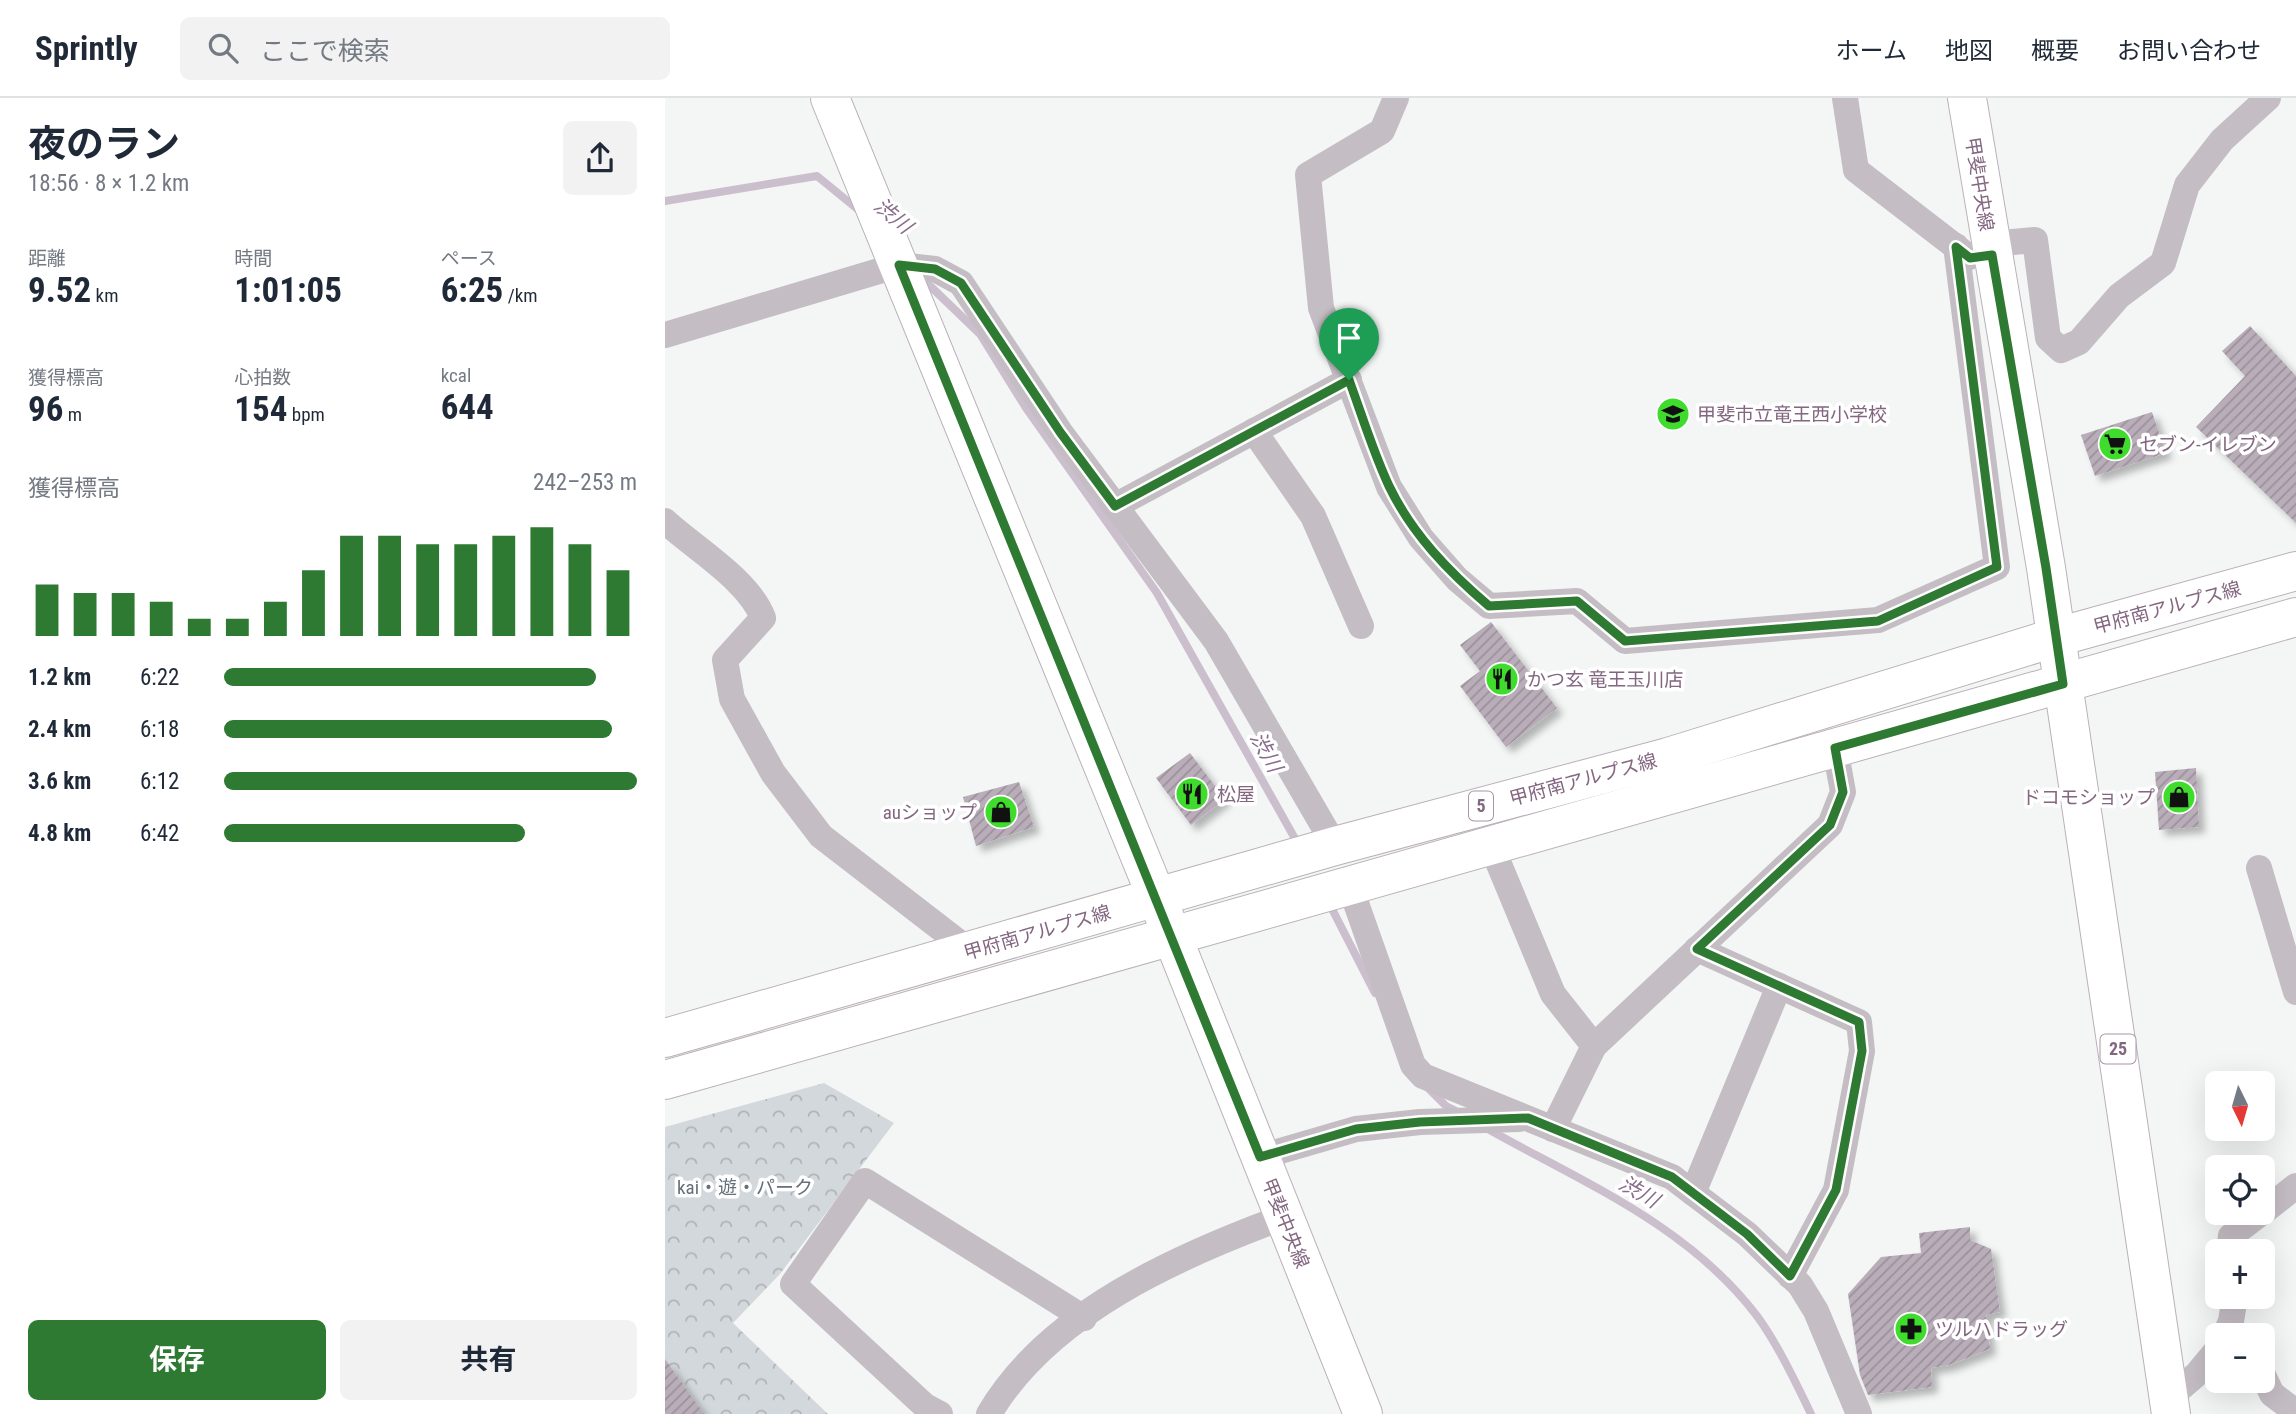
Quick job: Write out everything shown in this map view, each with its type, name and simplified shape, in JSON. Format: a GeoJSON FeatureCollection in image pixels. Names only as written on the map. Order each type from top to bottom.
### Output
{"type":"FeatureCollection","features":[{"type":"Feature","properties":{"kind":"main road","name":"甲斐中央線"},"geometry":{"type":"LineString","coordinates":[[830,98],[1157,898],[1363,1414]]}},
{"type":"Feature","properties":{"kind":"main road","name":"甲斐中央線"},"geometry":{"type":"LineString","coordinates":[[1967,98],[1979,249],[2057,636],[2063,684]]}},
{"type":"Feature","properties":{"kind":"main road","name":"甲府南アルプス線"},"geometry":{"type":"LineString","coordinates":[[665,1038],[1335,846],[1668,757],[2057,636],[2296,571]]}},
{"type":"Feature","properties":{"kind":"main road","name":"甲府南アルプス線"},"geometry":{"type":"LineString","coordinates":[[665,1080],[1351,889],[1491,845],[2296,617]]}},
{"type":"Feature","properties":{"kind":"main road","name":"25"},"geometry":{"type":"LineString","coordinates":[[2063,684],[2170,1406]]}},
{"type":"Feature","properties":{"kind":"street"},"geometry":{"type":"LineString","coordinates":[[1396,98],[1383,131],[1308,175],[1321,308],[1389,487],[1415,528],[1457,579],[1489,606],[1577,601],[1625,641],[1878,621],[1997,567],[1979,249]]}},
{"type":"Feature","properties":{"kind":"street"},"geometry":{"type":"LineString","coordinates":[[1845,98],[1856,170],[1979,249],[2035,240],[2048,338],[2061,350],[2079,342],[2119,296],[2163,263],[2187,185],[2222,140],[2268,98]]}},
{"type":"Feature","properties":{"kind":"street"},"geometry":{"type":"LineString","coordinates":[[665,335],[899,265],[935,269],[961,283],[1060,432],[1216,641],[1335,846]]}},
{"type":"Feature","properties":{"kind":"street"},"geometry":{"type":"LineString","coordinates":[[1115,506],[1349,380]]}},
{"type":"Feature","properties":{"kind":"street"},"geometry":{"type":"LineString","coordinates":[[1254,431],[1313,516],[1361,626]]}},
{"type":"Feature","properties":{"kind":"street"},"geometry":{"type":"LineString","coordinates":[[665,521],[692,541],[758,604],[763,618],[725,660],[732,699],[773,773],[821,836],[971,951]]}},
{"type":"Feature","properties":{"kind":"street"},"geometry":{"type":"LineString","coordinates":[[1553,1129],[1594,1046],[1830,825],[1843,792],[1835,748]]}},
{"type":"Feature","properties":{"kind":"street"},"geometry":{"type":"LineString","coordinates":[[1491,845],[1553,994],[1594,1046]]}},
{"type":"Feature","properties":{"kind":"street"},"geometry":{"type":"LineString","coordinates":[[2259,868],[2296,992]]}},
{"type":"Feature","properties":{"kind":"street"},"geometry":{"type":"LineString","coordinates":[[1351,889],[1413,1065],[1423,1076],[1672,1177],[1747,1234],[1790,1276],[1816,1311],[1859,1414]]}},
{"type":"Feature","properties":{"kind":"street"},"geometry":{"type":"LineString","coordinates":[[1697,949],[1859,1022],[1862,1051],[1836,1190],[1790,1276]]}},
{"type":"Feature","properties":{"kind":"street"},"geometry":{"type":"LineString","coordinates":[[1693,1193],[1779,986]]}},
{"type":"Feature","properties":{"kind":"street"},"geometry":{"type":"LineString","coordinates":[[1260,1157],[1356,1129],[1420,1122],[1528,1118]]}},
{"type":"Feature","properties":{"kind":"street"},"geometry":{"type":"LineString","coordinates":[[940,1414],[925,1406],[793,1284],[865,1181],[1084,1318]]}},
{"type":"Feature","properties":{"kind":"street"},"geometry":{"type":"LineString","coordinates":[[2275,1202],[2296,1186]]}},
{"type":"Feature","properties":{"kind":"street"},"geometry":{"type":"LineString","coordinates":[[989,1414],[1005,1387],[1057,1335],[1146,1278],[1191,1254],[1284,1217]]}},
{"type":"Feature","properties":{"kind":"street"},"geometry":{"type":"LineString","coordinates":[[2231,1239],[2245,1225]]}},
{"type":"Feature","properties":{"kind":"street"},"geometry":{"type":"LineString","coordinates":[[2170,1406],[2205,1364]]}},
{"type":"Feature","properties":{"kind":"street"},"geometry":{"type":"LineString","coordinates":[[2272,1393],[2296,1412]]}},
{"type":"Feature","properties":{"kind":"green space","name":"kai・遊・パーク"},"geometry":{"type":"Polygon","coordinates":[[[824,1083],[894,1123],[780,1274],[733,1323],[828,1414],[665,1414],[665,1127],[824,1083]]]}},
{"type":"Feature","properties":{"kind":"building"},"geometry":{"type":"Polygon","coordinates":[[[2250,326],[2296,376],[2296,523],[2196,427],[2245,376],[2222,351],[2250,326]]]}},
{"type":"Feature","properties":{"kind":"building"},"geometry":{"type":"Polygon","coordinates":[[[2152,412],[2166,453],[2095,476],[2081,435],[2152,412]]]}},
{"type":"Feature","properties":{"kind":"building","name":"かつ玄 竜王玉川店"},"geometry":{"type":"Polygon","coordinates":[[[1491,622],[1557,708],[1506,747],[1460,686],[1480,671],[1460,645],[1491,622]]]}},
{"type":"Feature","properties":{"kind":"building"},"geometry":{"type":"Polygon","coordinates":[[[1190,753],[1225,799],[1191,825],[1156,778],[1190,753]]]}},
{"type":"Feature","properties":{"kind":"building"},"geometry":{"type":"Polygon","coordinates":[[[2196,768],[2199,827],[2159,830],[2155,772],[2196,768]]]}},
{"type":"Feature","properties":{"kind":"building"},"geometry":{"type":"Polygon","coordinates":[[[1019,782],[1034,827],[976,846],[963,797],[1019,782]]]}},
{"type":"Feature","properties":{"kind":"building"},"geometry":{"type":"Polygon","coordinates":[[[1970,1227],[1970,1240],[1991,1249],[2000,1312],[1986,1315],[1990,1349],[1949,1365],[1931,1368],[1932,1387],[1868,1395],[1860,1375],[1848,1294],[1881,1257],[1921,1253],[1919,1233],[1970,1227]]]}},
{"type":"Feature","properties":{"kind":"building"},"geometry":{"type":"Polygon","coordinates":[[[665,1359],[704,1414],[665,1414],[665,1359]]]}},
{"type":"Feature","properties":{"kind":"waterway","name":"渋川"},"geometry":{"type":"LineString","coordinates":[[665,201],[817,176],[861,212]]}},
{"type":"Feature","properties":{"kind":"waterway","name":"渋川"},"geometry":{"type":"LineString","coordinates":[[921,273],[927,283],[980,334],[1026,408],[1157,593],[1298,844]]}},
{"type":"Feature","properties":{"kind":"waterway","name":"渋川"},"geometry":{"type":"LineString","coordinates":[[1330,905],[1375,993]]}},
{"type":"Feature","properties":{"kind":"waterway","name":"渋川"},"geometry":{"type":"LineString","coordinates":[[1429,1089],[1446,1106],[1460,1113]]}},
{"type":"Feature","properties":{"kind":"waterway","name":"渋川"},"geometry":{"type":"LineString","coordinates":[[1486,1128],[1632,1208],[1699,1256],[1729,1284],[1757,1316],[1793,1376],[1811,1414]]}},
{"type":"Feature","properties":{"kind":"place","name":"甲斐市立竜王西小学校"},"geometry":{"type":"Point","coordinates":[1673,414]}},
{"type":"Feature","properties":{"kind":"place","name":"セブン-イレブン"},"geometry":{"type":"Point","coordinates":[2115,444]}},
{"type":"Feature","properties":{"kind":"place","name":"かつ玄 竜王玉川店"},"geometry":{"type":"Point","coordinates":[1502,679]}},
{"type":"Feature","properties":{"kind":"place","name":"松屋"},"geometry":{"type":"Point","coordinates":[1192,794]}},
{"type":"Feature","properties":{"kind":"place","name":"ドコモショップ"},"geometry":{"type":"Point","coordinates":[2179,797]}},
{"type":"Feature","properties":{"kind":"place","name":"auショップ"},"geometry":{"type":"Point","coordinates":[1001,812]}},
{"type":"Feature","properties":{"kind":"place","name":"ツルハドラッグ"},"geometry":{"type":"Point","coordinates":[1911,1329]}},
{"type":"Feature","properties":{"kind":"route"},"geometry":{"type":"LineString","coordinates":[[1956,247],[1970,258],[1992,255],[2046,568],[2063,684],[1835,748],[1843,792],[1830,825],[1697,949],[1859,1022],[1862,1051],[1836,1190],[1790,1276],[1747,1234],[1672,1177],[1528,1118],[1420,1122],[1356,1129],[1260,1157],[899,265],[935,269],[961,283],[1060,432],[1115,506],[1349,380],[1389,487],[1421,538],[1457,579],[1489,606],[1577,601],[1625,641],[1787,625],[1878,621],[1997,567],[1956,247]]}}]}
